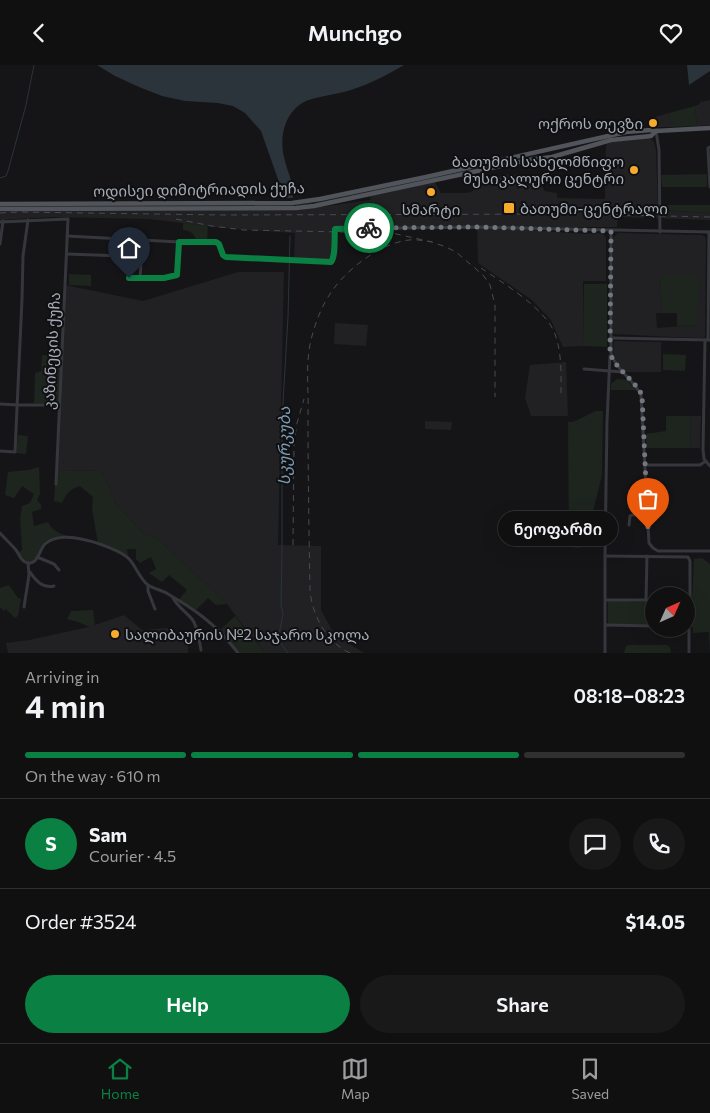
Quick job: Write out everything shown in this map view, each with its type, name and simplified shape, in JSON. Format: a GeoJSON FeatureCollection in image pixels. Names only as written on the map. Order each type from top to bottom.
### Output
{"type":"FeatureCollection","features":[{"type":"Feature","properties":{"kind":"main road"},"geometry":{"type":"LineString","coordinates":[[656,131],[651,136],[611,140],[556,156],[557,151],[555,148],[626,132],[710,128]]}},
{"type":"Feature","properties":{"kind":"main road","name":"ოდისეი დიმიტრიადის ქუჩა"},"geometry":{"type":"LineString","coordinates":[[0,204],[292,203],[320,199],[555,148]]}},
{"type":"Feature","properties":{"kind":"main road"},"geometry":{"type":"LineString","coordinates":[[544,151],[544,158]]}},
{"type":"Feature","properties":{"kind":"main road","name":"ოდისეი დიმიტრიადის ქუჩა"},"geometry":{"type":"LineString","coordinates":[[0,209],[296,208],[314,206],[556,156]]}},
{"type":"Feature","properties":{"kind":"street"},"geometry":{"type":"LineString","coordinates":[[656,131],[659,150],[660,232]]}},
{"type":"Feature","properties":{"kind":"street"},"geometry":{"type":"LineString","coordinates":[[710,147],[708,148],[710,187]]}},
{"type":"Feature","properties":{"kind":"street","name":"კაზინეცის ქუჩა"},"geometry":{"type":"LineString","coordinates":[[28,220],[68,219],[56,484]]}},
{"type":"Feature","properties":{"kind":"street"},"geometry":{"type":"LineString","coordinates":[[0,244],[2,222],[28,220],[23,256],[15,452],[0,451]]}},
{"type":"Feature","properties":{"kind":"street"},"geometry":{"type":"LineString","coordinates":[[67,236],[216,242],[226,257],[331,262],[336,258],[335,229],[477,227],[710,232],[703,449],[704,457],[710,466]]}},
{"type":"Feature","properties":{"kind":"street"},"geometry":{"type":"LineString","coordinates":[[605,653],[606,431],[610,353],[611,231]]}},
{"type":"Feature","properties":{"kind":"street"},"geometry":{"type":"LineString","coordinates":[[66,254],[123,256],[125,252],[125,239]]}},
{"type":"Feature","properties":{"kind":"street"},"geometry":{"type":"LineString","coordinates":[[129,278],[164,278],[177,275],[179,242]]}},
{"type":"Feature","properties":{"kind":"street"},"geometry":{"type":"LineString","coordinates":[[140,279],[141,263]]}},
{"type":"Feature","properties":{"kind":"street"},"geometry":{"type":"LineString","coordinates":[[610,337],[708,340]]}},
{"type":"Feature","properties":{"kind":"street"},"geometry":{"type":"LineString","coordinates":[[610,353],[615,364],[642,395],[649,543],[653,549],[658,551],[710,551]]}},
{"type":"Feature","properties":{"kind":"street"},"geometry":{"type":"LineString","coordinates":[[584,369],[624,373]]}},
{"type":"Feature","properties":{"kind":"street"},"geometry":{"type":"LineString","coordinates":[[704,403],[710,403]]}},
{"type":"Feature","properties":{"kind":"street"},"geometry":{"type":"LineString","coordinates":[[0,404],[59,405]]}},
{"type":"Feature","properties":{"kind":"street"},"geometry":{"type":"LineString","coordinates":[[645,465],[700,465],[706,461]]}},
{"type":"Feature","properties":{"kind":"street"},"geometry":{"type":"LineString","coordinates":[[629,525],[630,516],[648,515]]}},
{"type":"Feature","properties":{"kind":"street"},"geometry":{"type":"LineString","coordinates":[[0,533],[20,557],[28,563],[33,562],[38,557],[42,548],[50,541],[67,537],[79,538],[121,553],[128,558],[148,585],[163,591],[205,619],[219,631],[238,653]]}},
{"type":"Feature","properties":{"kind":"street"},"geometry":{"type":"LineString","coordinates":[[670,551],[671,557]]}},
{"type":"Feature","properties":{"kind":"street"},"geometry":{"type":"LineString","coordinates":[[605,556],[686,557],[689,559],[690,587]]}},
{"type":"Feature","properties":{"kind":"street"},"geometry":{"type":"LineString","coordinates":[[646,587],[647,556]]}},
{"type":"Feature","properties":{"kind":"street"},"geometry":{"type":"LineString","coordinates":[[38,557],[54,564],[59,570]]}},
{"type":"Feature","properties":{"kind":"street"},"geometry":{"type":"LineString","coordinates":[[24,607],[29,575],[28,563]]}},
{"type":"Feature","properties":{"kind":"street"},"geometry":{"type":"LineString","coordinates":[[28,569],[34,579],[41,584],[50,587],[54,586]]}},
{"type":"Feature","properties":{"kind":"street"},"geometry":{"type":"LineString","coordinates":[[148,585],[148,591],[155,609]]}},
{"type":"Feature","properties":{"kind":"street"},"geometry":{"type":"LineString","coordinates":[[173,597],[176,604],[193,621],[201,650]]}},
{"type":"Feature","properties":{"kind":"street"},"geometry":{"type":"LineString","coordinates":[[606,600],[645,600]]}},
{"type":"Feature","properties":{"kind":"street"},"geometry":{"type":"LineString","coordinates":[[606,625],[645,626]]}},
{"type":"Feature","properties":{"kind":"street"},"geometry":{"type":"LineString","coordinates":[[689,637],[689,653]]}},
{"type":"Feature","properties":{"kind":"shaded area"},"geometry":{"type":"Polygon","coordinates":[[[97,65],[404,65],[358,88],[306,101],[293,111],[285,125],[282,141],[284,157],[292,183],[293,198],[282,198],[285,192],[285,185],[279,182],[261,131],[245,113],[233,106],[185,101],[162,96],[115,76],[97,65]]]}},
{"type":"Feature","properties":{"kind":"shaded area"},"geometry":{"type":"Polygon","coordinates":[[[687,65],[710,65],[710,71],[689,85],[687,65]]]}},
{"type":"Feature","properties":{"kind":"shaded area"},"geometry":{"type":"Polygon","coordinates":[[[710,100],[710,125],[697,126],[695,106],[700,104],[700,102],[710,100]]]}},
{"type":"Feature","properties":{"kind":"shaded area"},"geometry":{"type":"Polygon","coordinates":[[[695,106],[697,126],[671,127],[669,113],[695,106]]]}},
{"type":"Feature","properties":{"kind":"shaded area"},"geometry":{"type":"Polygon","coordinates":[[[669,113],[671,127],[650,127],[648,119],[669,113]]]}},
{"type":"Feature","properties":{"kind":"shaded area"},"geometry":{"type":"Polygon","coordinates":[[[650,138],[654,142],[656,150],[658,210],[710,213],[710,220],[618,217],[617,227],[489,227],[584,234],[602,233],[606,237],[606,281],[583,281],[583,346],[563,347],[551,320],[532,300],[478,263],[477,228],[337,229],[335,234],[336,258],[334,261],[294,261],[295,233],[222,228],[149,219],[51,217],[0,220],[0,212],[23,211],[299,210],[371,200],[370,196],[435,182],[441,193],[471,192],[486,178],[496,178],[511,174],[519,175],[521,178],[543,187],[544,191],[557,193],[557,198],[605,199],[607,144],[650,138]]]}},
{"type":"Feature","properties":{"kind":"shaded area"},"geometry":{"type":"Polygon","coordinates":[[[539,155],[319,203],[293,206],[0,207],[293,205],[319,202],[539,155]]]}},
{"type":"Feature","properties":{"kind":"shaded area"},"geometry":{"type":"Polygon","coordinates":[[[707,174],[707,187],[662,187],[661,175],[707,174]]]}},
{"type":"Feature","properties":{"kind":"shaded area"},"geometry":{"type":"Polygon","coordinates":[[[663,205],[710,205],[710,213],[663,210],[663,205]]]}},
{"type":"Feature","properties":{"kind":"shaded area"},"geometry":{"type":"Polygon","coordinates":[[[183,223],[208,226],[207,242],[197,242],[192,233],[183,230],[183,223]]]}},
{"type":"Feature","properties":{"kind":"shaded area"},"geometry":{"type":"Polygon","coordinates":[[[618,233],[704,236],[706,239],[704,338],[613,334],[613,238],[618,233]],[[660,276],[662,313],[656,313],[657,328],[697,325],[660,276]]]}},
{"type":"Feature","properties":{"kind":"shaded area"},"geometry":{"type":"Polygon","coordinates":[[[238,272],[284,272],[278,545],[321,546],[321,610],[334,634],[364,653],[266,653],[227,604],[157,538],[144,534],[116,504],[102,471],[56,470],[65,285],[143,301],[238,272]]]}},
{"type":"Feature","properties":{"kind":"shaded area"},"geometry":{"type":"Polygon","coordinates":[[[69,274],[91,275],[91,286],[69,285],[69,274]]]}},
{"type":"Feature","properties":{"kind":"shaded area"},"geometry":{"type":"Polygon","coordinates":[[[660,276],[699,276],[697,325],[677,326],[677,313],[662,313],[660,276]]]}},
{"type":"Feature","properties":{"kind":"shaded area"},"geometry":{"type":"Polygon","coordinates":[[[584,284],[607,284],[607,347],[583,346],[584,284]]]}},
{"type":"Feature","properties":{"kind":"shaded area"},"geometry":{"type":"Polygon","coordinates":[[[335,323],[368,325],[366,346],[334,344],[335,323]]]}},
{"type":"Feature","properties":{"kind":"shaded area"},"geometry":{"type":"Polygon","coordinates":[[[614,341],[661,342],[661,372],[625,372],[618,365],[615,358],[613,352],[614,341]]]}},
{"type":"Feature","properties":{"kind":"shaded area"},"geometry":{"type":"Polygon","coordinates":[[[663,354],[686,355],[685,371],[663,370],[663,354]]]}},
{"type":"Feature","properties":{"kind":"shaded area"},"geometry":{"type":"Polygon","coordinates":[[[42,355],[61,356],[58,404],[34,403],[35,373],[41,371],[42,355]]]}},
{"type":"Feature","properties":{"kind":"shaded area"},"geometry":{"type":"Polygon","coordinates":[[[566,362],[568,416],[531,416],[525,398],[530,365],[566,362]]]}},
{"type":"Feature","properties":{"kind":"shaded area"},"geometry":{"type":"Polygon","coordinates":[[[617,379],[627,380],[636,390],[611,390],[611,384],[617,379]]]}},
{"type":"Feature","properties":{"kind":"shaded area"},"geometry":{"type":"Polygon","coordinates":[[[596,411],[603,411],[602,475],[587,536],[579,548],[569,547],[568,422],[573,422],[596,411]]]}},
{"type":"Feature","properties":{"kind":"shaded area"},"geometry":{"type":"Polygon","coordinates":[[[666,416],[691,416],[690,448],[647,448],[645,434],[666,431],[666,416]]]}},
{"type":"Feature","properties":{"kind":"shaded area"},"geometry":{"type":"Polygon","coordinates":[[[691,416],[701,416],[700,448],[690,448],[691,416]]]}},
{"type":"Feature","properties":{"kind":"shaded area"},"geometry":{"type":"Polygon","coordinates":[[[425,421],[452,422],[451,430],[425,429],[425,421]]]}},
{"type":"Feature","properties":{"kind":"shaded area"},"geometry":{"type":"Polygon","coordinates":[[[18,435],[28,436],[26,454],[16,453],[18,435]]]}},
{"type":"Feature","properties":{"kind":"shaded area"},"geometry":{"type":"Polygon","coordinates":[[[39,467],[40,494],[37,500],[41,505],[41,509],[32,512],[34,526],[48,522],[55,530],[70,537],[46,543],[36,560],[28,563],[18,553],[22,550],[20,518],[22,506],[30,503],[34,494],[22,486],[14,498],[5,495],[8,472],[39,467]]]}},
{"type":"Feature","properties":{"kind":"shaded area"},"geometry":{"type":"Polygon","coordinates":[[[56,470],[102,471],[116,504],[144,534],[157,538],[227,604],[216,605],[208,598],[195,611],[178,601],[187,590],[169,575],[162,582],[149,573],[156,569],[151,557],[140,563],[136,559],[136,549],[127,549],[128,556],[98,544],[92,509],[93,497],[80,486],[69,492],[62,503],[54,501],[56,470]]]}},
{"type":"Feature","properties":{"kind":"shaded area"},"geometry":{"type":"Polygon","coordinates":[[[702,558],[710,564],[710,653],[709,632],[695,633],[695,587],[693,587],[694,559],[702,558]]]}},
{"type":"Feature","properties":{"kind":"shaded area"},"geometry":{"type":"Polygon","coordinates":[[[9,585],[18,598],[21,599],[18,616],[15,618],[6,609],[4,611],[0,607],[0,588],[9,585]]]}},
{"type":"Feature","properties":{"kind":"shaded area"},"geometry":{"type":"Polygon","coordinates":[[[608,601],[645,602],[645,625],[608,624],[608,601]]]}},
{"type":"Feature","properties":{"kind":"shaded area"},"geometry":{"type":"Polygon","coordinates":[[[93,610],[95,625],[90,627],[67,619],[71,611],[93,610]]]}},
{"type":"Feature","properties":{"kind":"shaded area","name":"სალიბაურის №2 საჯარო სკოლა"},"geometry":{"type":"Polygon","coordinates":[[[124,615],[142,630],[168,628],[188,645],[188,653],[8,653],[6,643],[89,627],[124,615]]]}},
{"type":"Feature","properties":{"kind":"shaded area"},"geometry":{"type":"Polygon","coordinates":[[[235,616],[266,653],[238,653],[219,631],[235,616]]]}},
{"type":"Feature","properties":{"kind":"shaded area"},"geometry":{"type":"Polygon","coordinates":[[[667,645],[670,647],[671,653],[624,653],[626,646],[667,645]]]}},
{"type":"Feature","properties":{"kind":"waterway"},"geometry":{"type":"LineString","coordinates":[[0,178],[6,176],[8,171],[26,105],[34,65]]}},
{"type":"Feature","properties":{"kind":"waterway","name":"სკურკუბა"},"geometry":{"type":"LineString","coordinates":[[288,653],[278,640],[283,614],[281,605],[282,420],[288,317],[290,236]]}},
{"type":"Feature","properties":{"kind":"railway"},"geometry":{"type":"LineString","coordinates":[[0,213],[222,215],[570,214],[710,217]]}},
{"type":"Feature","properties":{"kind":"railway"},"geometry":{"type":"LineString","coordinates":[[176,219],[244,230],[392,233],[432,242],[456,252],[483,275],[490,285],[495,305],[495,397]]}},
{"type":"Feature","properties":{"kind":"railway"},"geometry":{"type":"LineString","coordinates":[[350,653],[341,648],[327,635],[317,618],[311,599],[308,481],[309,349],[319,314],[328,296],[339,282],[356,266],[377,251],[398,242],[412,240],[432,242]]}},
{"type":"Feature","properties":{"kind":"railway"},"geometry":{"type":"LineString","coordinates":[[481,268],[523,297],[543,315],[550,325],[555,334],[559,349],[561,395]]}},
{"type":"Feature","properties":{"kind":"railway"},"geometry":{"type":"LineString","coordinates":[[293,545],[294,443],[297,423],[304,399]]}},
{"type":"Feature","properties":{"kind":"way so far"},"geometry":{"type":"LineString","coordinates":[[369,228],[477,227],[611,231],[610,353],[615,364],[642,395],[648,529]]}},
{"type":"Feature","properties":{"kind":"place","name":"ოქროს თევზი"},"geometry":{"type":"Point","coordinates":[653,123]}},
{"type":"Feature","properties":{"kind":"place","name":"ბათუმის სახელმწიფო მუსიკალური ცენტრი"},"geometry":{"type":"Point","coordinates":[634,170]}},
{"type":"Feature","properties":{"kind":"place","name":"სმარტი"},"geometry":{"type":"Point","coordinates":[431,192]}},
{"type":"Feature","properties":{"kind":"place","name":"ბათუმი-ცენტრალი"},"geometry":{"type":"Point","coordinates":[509,208]}},
{"type":"Feature","properties":{"kind":"place","name":"ნეოფარმი"},"geometry":{"type":"Point","coordinates":[648,529]}},
{"type":"Feature","properties":{"kind":"place","name":"სალიბაურის №2 საჯარო სკოლა"},"geometry":{"type":"Point","coordinates":[115,634]}},
{"type":"Feature","properties":{"kind":"route"},"geometry":{"type":"LineString","coordinates":[[129,278],[164,278],[177,275],[179,242],[216,242],[226,257],[331,262],[334,258],[335,229],[369,228]]}}]}
